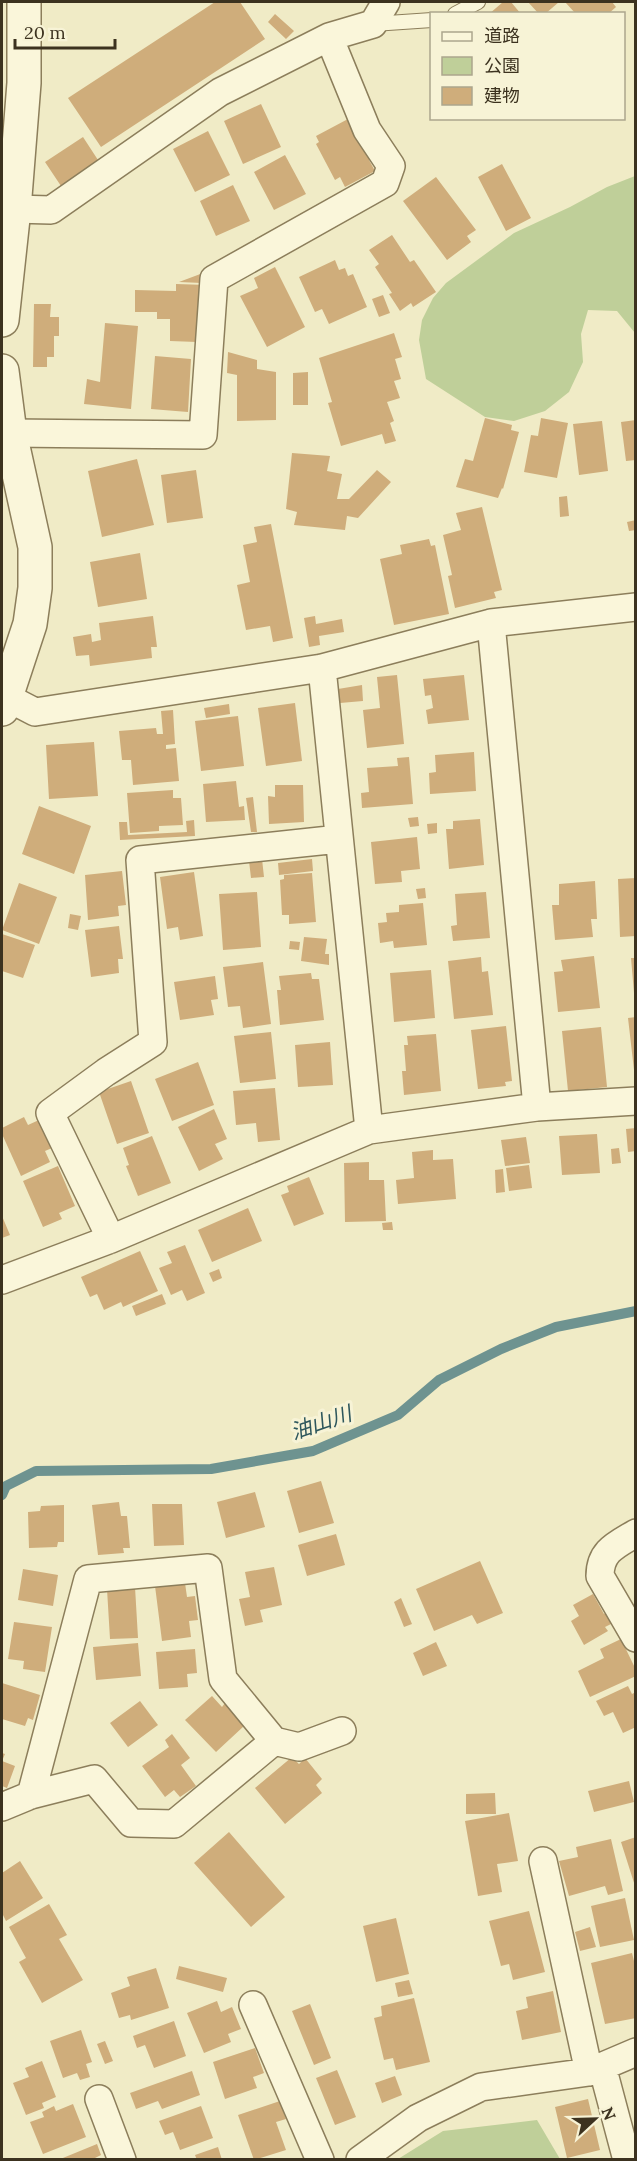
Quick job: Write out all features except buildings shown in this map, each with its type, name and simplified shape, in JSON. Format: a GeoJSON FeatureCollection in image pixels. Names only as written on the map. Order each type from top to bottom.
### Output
{"type":"FeatureCollection","features":[{"type":"Feature","properties":{"kind":"street"},"geometry":{"type":"LineString","coordinates":[[2,320],[14,209],[9,175],[24,83],[24,2]]}},
{"type":"Feature","properties":{"kind":"street"},"geometry":{"type":"LineString","coordinates":[[14,209],[51,210],[220,92],[380,13]]}},
{"type":"Feature","properties":{"kind":"street"},"geometry":{"type":"LineString","coordinates":[[10,433],[203,435],[214,279],[385,183],[391,166],[367,130],[329,37]]}},
{"type":"Feature","properties":{"kind":"street"},"geometry":{"type":"LineString","coordinates":[[2,371],[10,433],[35,547],[35,588],[30,624],[4,703],[35,712],[322,668],[490,623],[636,607]]}},
{"type":"Feature","properties":{"kind":"street"},"geometry":{"type":"LineString","coordinates":[[490,623],[537,1107]]}},
{"type":"Feature","properties":{"kind":"street"},"geometry":{"type":"LineString","coordinates":[[322,668],[369,1130]]}},
{"type":"Feature","properties":{"kind":"street"},"geometry":{"type":"LineString","coordinates":[[111,1239],[50,1113],[106,1072],[153,1042],[140,860],[339,839]]}},
{"type":"Feature","properties":{"kind":"street"},"geometry":{"type":"LineString","coordinates":[[2,1281],[111,1239],[369,1130],[537,1107],[636,1101]]}},
{"type":"Feature","properties":{"kind":"street"},"geometry":{"type":"LineString","coordinates":[[636,1533],[615,1546],[603,1557],[600,1565],[600,1576],[636,1638]]}},
{"type":"Feature","properties":{"kind":"street"},"geometry":{"type":"LineString","coordinates":[[31,1795],[88,1579],[208,1568],[222,1679],[274,1741],[299,1747],[342,1731]]}},
{"type":"Feature","properties":{"kind":"street"},"geometry":{"type":"LineString","coordinates":[[2,1807],[31,1795],[94,1779],[131,1823],[174,1824],[274,1741]]}},
{"type":"Feature","properties":{"kind":"street"},"geometry":{"type":"LineString","coordinates":[[543,1861],[595,2069],[627,2160]]}},
{"type":"Feature","properties":{"kind":"street"},"geometry":{"type":"LineString","coordinates":[[253,2005],[320,2160]]}},
{"type":"Feature","properties":{"kind":"street"},"geometry":{"type":"LineString","coordinates":[[360,2160],[418,2118],[481,2087],[595,2069],[636,2052]]}},
{"type":"Feature","properties":{"kind":"street"},"geometry":{"type":"LineString","coordinates":[[99,2099],[122,2160]]}},
{"type":"Feature","properties":{"kind":"lane"},"geometry":{"type":"LineString","coordinates":[[459,12],[478,2]]}},
{"type":"Feature","properties":{"kind":"lane"},"geometry":{"type":"LineString","coordinates":[[380,13],[430,20]]}},
{"type":"Feature","properties":{"kind":"green space"},"geometry":{"type":"Polygon","coordinates":[[[635,176],[635,333],[617,311],[588,310],[581,334],[583,362],[569,392],[545,411],[514,421],[485,417],[426,379],[419,340],[422,320],[433,298],[446,283],[514,233],[607,187],[635,176]]]}},
{"type":"Feature","properties":{"kind":"green space"},"geometry":{"type":"Polygon","coordinates":[[[537,2120],[560,2159],[398,2159],[443,2131],[537,2120]]]}},
{"type":"Feature","properties":{"kind":"waterway","name":"油山川"},"geometry":{"type":"LineString","coordinates":[[2,1495],[6,1486],[36,1471],[211,1469],[313,1451],[398,1415],[439,1380],[501,1349],[556,1327],[636,1311]]}}]}
